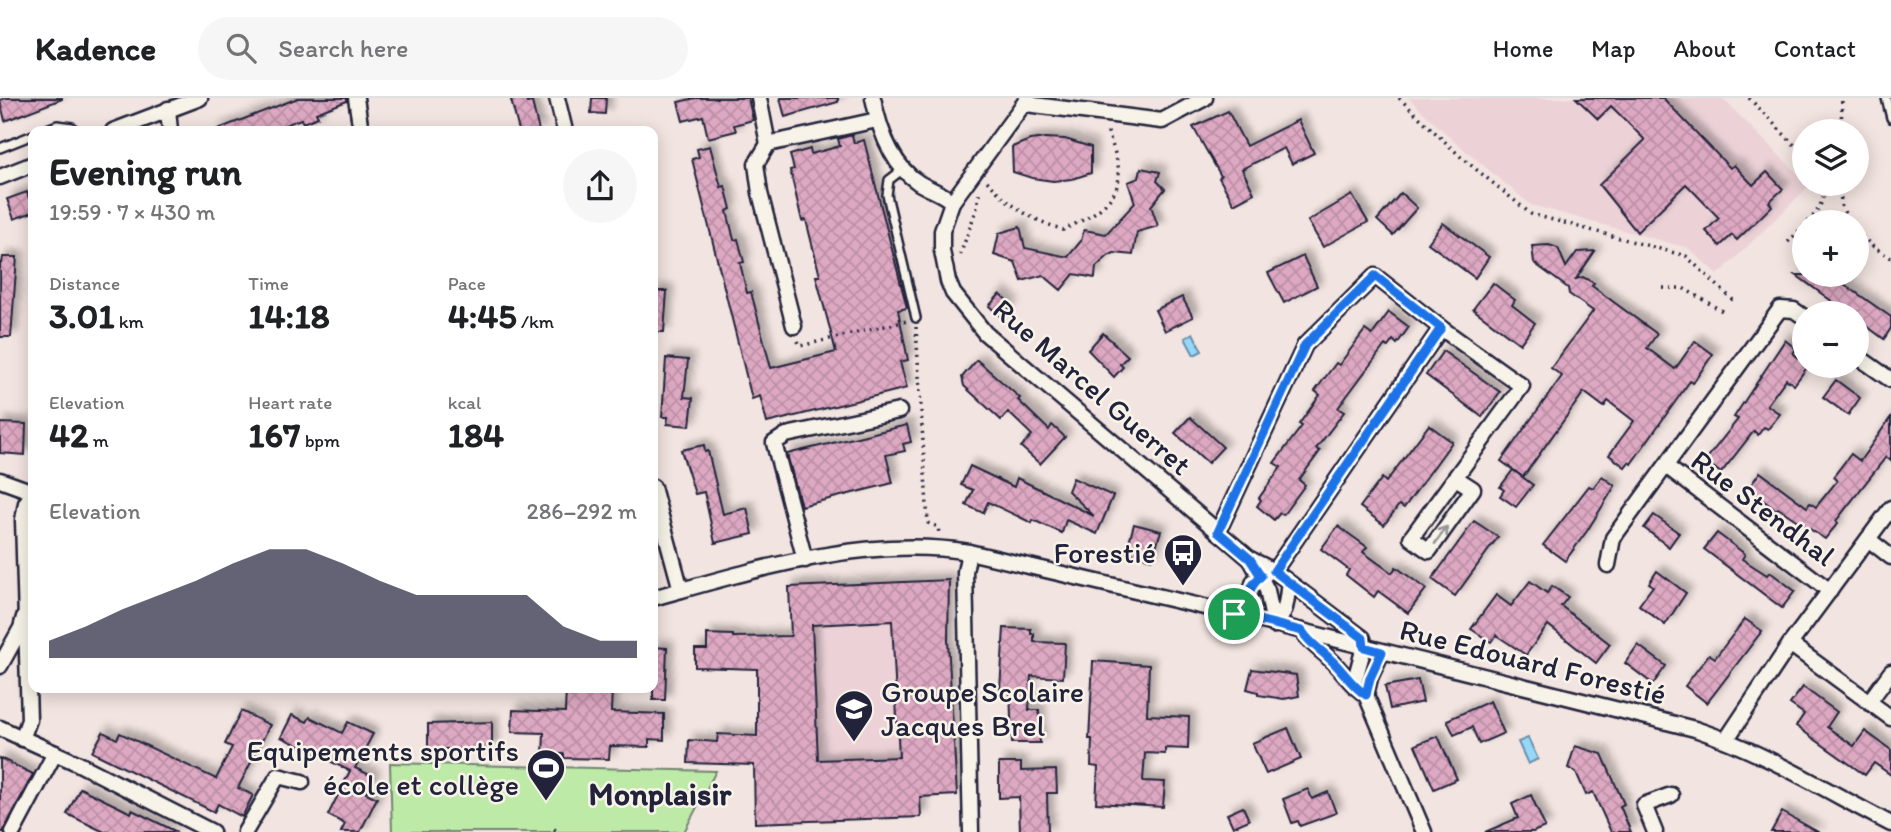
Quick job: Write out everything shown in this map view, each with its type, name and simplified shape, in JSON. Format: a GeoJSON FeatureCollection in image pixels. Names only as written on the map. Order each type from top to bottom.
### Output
{"type":"FeatureCollection","features":[{"type":"Feature","properties":{"kind":"street"},"geometry":{"type":"LineString","coordinates":[[126,126],[200,98]]}},
{"type":"Feature","properties":{"kind":"street"},"geometry":{"type":"LineString","coordinates":[[356,98],[360,126]]}},
{"type":"Feature","properties":{"kind":"street"},"geometry":{"type":"LineString","coordinates":[[557,98],[564,126]]}},
{"type":"Feature","properties":{"kind":"street"},"geometry":{"type":"LineString","coordinates":[[759,98],[768,144],[756,164],[760,193],[794,326]]}},
{"type":"Feature","properties":{"kind":"street"},"geometry":{"type":"LineString","coordinates":[[873,98],[877,120],[902,170],[952,202],[1027,101],[1162,121],[1205,98]]}},
{"type":"Feature","properties":{"kind":"street"},"geometry":{"type":"LineString","coordinates":[[168,109],[170,126]]}},
{"type":"Feature","properties":{"kind":"street"},"geometry":{"type":"LineString","coordinates":[[768,144],[877,120]]}},
{"type":"Feature","properties":{"kind":"street"},"geometry":{"type":"LineString","coordinates":[[0,177],[28,165]]}},
{"type":"Feature","properties":{"kind":"street","name":"Rue Marcel Guerret"},"geometry":{"type":"LineString","coordinates":[[952,202],[942,231],[942,251],[948,281],[953,293],[985,333],[1267,573],[1289,583],[1363,638],[1364,647]]}},
{"type":"Feature","properties":{"kind":"street"},"geometry":{"type":"LineString","coordinates":[[1218,532],[1305,345],[1375,276],[1522,386],[1411,538],[1429,551],[1473,489],[1456,478]]}},
{"type":"Feature","properties":{"kind":"street","name":"Rue Stendhal"},"geometry":{"type":"LineString","coordinates":[[1608,565],[1613,538],[1780,309],[1792,310]]}},
{"type":"Feature","properties":{"kind":"street"},"geometry":{"type":"LineString","coordinates":[[1234,614],[1254,581],[1267,573],[1441,328]]}},
{"type":"Feature","properties":{"kind":"street"},"geometry":{"type":"LineString","coordinates":[[1869,364],[1891,380]]}},
{"type":"Feature","properties":{"kind":"street"},"geometry":{"type":"LineString","coordinates":[[805,560],[774,443],[786,435],[899,411]]}},
{"type":"Feature","properties":{"kind":"street","name":"Rue Stendhal"},"geometry":{"type":"LineString","coordinates":[[1666,466],[1830,591]]}},
{"type":"Feature","properties":{"kind":"street"},"geometry":{"type":"LineString","coordinates":[[0,480],[28,490]]}},
{"type":"Feature","properties":{"kind":"street"},"geometry":{"type":"LineString","coordinates":[[28,500],[23,520],[28,683]]}},
{"type":"Feature","properties":{"kind":"street","name":"Rue Stendhal"},"geometry":{"type":"LineString","coordinates":[[1726,740],[1790,644],[1891,508]]}},
{"type":"Feature","properties":{"kind":"street"},"geometry":{"type":"LineString","coordinates":[[658,515],[681,590]]}},
{"type":"Feature","properties":{"kind":"street"},"geometry":{"type":"LineString","coordinates":[[1868,539],[1891,557]]}},
{"type":"Feature","properties":{"kind":"street","name":"Rue Edouard Forestié"},"geometry":{"type":"LineString","coordinates":[[658,596],[805,560],[891,547],[939,547],[969,552],[1234,614],[1665,721],[1726,740],[1891,824]]}},
{"type":"Feature","properties":{"kind":"street"},"geometry":{"type":"LineString","coordinates":[[969,552],[965,572],[971,832]]}},
{"type":"Feature","properties":{"kind":"street"},"geometry":{"type":"LineString","coordinates":[[1267,573],[1274,625]]}},
{"type":"Feature","properties":{"kind":"street"},"geometry":{"type":"LineString","coordinates":[[1274,625],[1282,618],[1287,604],[1289,583]]}},
{"type":"Feature","properties":{"kind":"street"},"geometry":{"type":"LineString","coordinates":[[0,666],[8,636],[21,628],[26,609]]}},
{"type":"Feature","properties":{"kind":"street"},"geometry":{"type":"LineString","coordinates":[[1302,631],[1308,641],[1332,660],[1358,690],[1366,695],[1424,832]]}},
{"type":"Feature","properties":{"kind":"street"},"geometry":{"type":"LineString","coordinates":[[1790,644],[1891,718]]}},
{"type":"Feature","properties":{"kind":"street"},"geometry":{"type":"LineString","coordinates":[[1354,683],[1364,647]]}},
{"type":"Feature","properties":{"kind":"street"},"geometry":{"type":"LineString","coordinates":[[1366,695],[1370,678],[1382,652]]}},
{"type":"Feature","properties":{"kind":"street"},"geometry":{"type":"LineString","coordinates":[[1869,702],[1891,672]]}},
{"type":"Feature","properties":{"kind":"street"},"geometry":{"type":"LineString","coordinates":[[22,739],[29,720],[28,693]]}},
{"type":"Feature","properties":{"kind":"street"},"geometry":{"type":"LineString","coordinates":[[0,728],[212,832]]}},
{"type":"Feature","properties":{"kind":"street"},"geometry":{"type":"LineString","coordinates":[[13,832],[55,753]]}},
{"type":"Feature","properties":{"kind":"street"},"geometry":{"type":"LineString","coordinates":[[245,832],[278,776],[302,782]]}},
{"type":"Feature","properties":{"kind":"street"},"geometry":{"type":"LineString","coordinates":[[1656,832],[1644,805],[1671,795]]}},
{"type":"Feature","properties":{"kind":"lane"},"geometry":{"type":"LineString","coordinates":[[1886,98],[1891,118]]}},
{"type":"Feature","properties":{"kind":"lane"},"geometry":{"type":"LineString","coordinates":[[0,148],[28,137]]}},
{"type":"Feature","properties":{"kind":"lane"},"geometry":{"type":"LineString","coordinates":[[902,170],[889,180],[887,195],[916,318]]}},
{"type":"Feature","properties":{"kind":"path"},"geometry":{"type":"LineString","coordinates":[[1399,98],[1461,157],[1531,214],[1686,256],[1734,302]]}},
{"type":"Feature","properties":{"kind":"path"},"geometry":{"type":"LineString","coordinates":[[1749,98],[1792,144]]}},
{"type":"Feature","properties":{"kind":"path"},"geometry":{"type":"LineString","coordinates":[[1841,119],[1842,98]]}},
{"type":"Feature","properties":{"kind":"path"},"geometry":{"type":"LineString","coordinates":[[977,170],[1012,206],[1034,219],[1063,230],[1091,217],[1111,199],[1119,174],[1103,113]]}},
{"type":"Feature","properties":{"kind":"path"},"geometry":{"type":"LineString","coordinates":[[1788,243],[1792,239]]}},
{"type":"Feature","properties":{"kind":"path"},"geometry":{"type":"LineString","coordinates":[[1869,243],[1891,258]]}},
{"type":"Feature","properties":{"kind":"path"},"geometry":{"type":"LineString","coordinates":[[1663,288],[1683,288],[1724,312]]}},
{"type":"Feature","properties":{"kind":"path"},"geometry":{"type":"LineString","coordinates":[[794,326],[800,346],[916,318],[929,523],[939,527],[939,547]]}},
{"type":"Feature","properties":{"kind":"shaded area"},"geometry":{"type":"Polygon","coordinates":[[[1408,98],[1722,98],[1792,168],[1792,196],[1799,196],[1718,275],[1688,248],[1531,205],[1454,141],[1408,98]]]}},
{"type":"Feature","properties":{"kind":"shaded area","name":"Groupe Scolaire Jacques Brel"},"geometry":{"type":"Polygon","coordinates":[[[949,580],[948,641],[957,795],[921,797],[921,817],[755,823],[757,678],[790,636],[789,587],[949,580]]]}},
{"type":"Feature","properties":{"kind":"green space","name":"Equipements sportifs école et collège"},"geometry":{"type":"Polygon","coordinates":[[[390,763],[716,771],[684,832],[392,832],[390,763]]]}},
{"type":"Feature","properties":{"kind":"water"},"geometry":{"type":"Polygon","coordinates":[[[1193,333],[1202,351],[1194,355],[1185,338],[1193,333]]]}},
{"type":"Feature","properties":{"kind":"water"},"geometry":{"type":"Polygon","coordinates":[[[1528,738],[1538,759],[1528,764],[1518,742],[1528,738]]]}},
{"type":"Feature","properties":{"kind":"building"},"geometry":{"type":"Polygon","coordinates":[[[298,98],[347,98],[347,101],[316,113],[318,117],[303,123],[301,119],[282,126],[226,126],[298,98]]]}},
{"type":"Feature","properties":{"kind":"building"},"geometry":{"type":"Polygon","coordinates":[[[525,98],[527,103],[532,102],[538,126],[518,126],[511,100],[525,98]]]}},
{"type":"Feature","properties":{"kind":"building"},"geometry":{"type":"Polygon","coordinates":[[[592,98],[606,98],[605,114],[591,113],[592,98]]]}},
{"type":"Feature","properties":{"kind":"building"},"geometry":{"type":"Polygon","coordinates":[[[696,98],[748,98],[753,120],[734,125],[736,131],[708,138],[703,116],[683,121],[678,102],[696,98]]]}},
{"type":"Feature","properties":{"kind":"building"},"geometry":{"type":"Polygon","coordinates":[[[780,98],[838,98],[838,102],[785,117],[780,98]]]}},
{"type":"Feature","properties":{"kind":"building"},"geometry":{"type":"Polygon","coordinates":[[[1576,98],[1663,98],[1730,168],[1734,165],[1753,185],[1767,172],[1783,189],[1769,202],[1772,206],[1737,240],[1732,235],[1720,246],[1706,231],[1719,218],[1686,184],[1637,232],[1599,185],[1645,140],[1611,106],[1598,119],[1576,98]]]}},
{"type":"Feature","properties":{"kind":"building"},"geometry":{"type":"Polygon","coordinates":[[[62,99],[5,121],[0,100],[62,99]]]}},
{"type":"Feature","properties":{"kind":"building"},"geometry":{"type":"Polygon","coordinates":[[[1228,111],[1246,146],[1298,120],[1314,153],[1292,164],[1284,148],[1242,169],[1254,193],[1234,204],[1193,127],[1228,111]]]}},
{"type":"Feature","properties":{"kind":"building"},"geometry":{"type":"Polygon","coordinates":[[[852,135],[854,143],[864,140],[907,308],[898,310],[908,360],[900,362],[907,388],[767,423],[760,396],[752,399],[692,159],[699,157],[697,149],[710,146],[721,187],[725,186],[731,209],[727,211],[734,240],[738,239],[744,262],[740,263],[747,293],[751,292],[771,368],[836,352],[816,276],[820,276],[806,220],[802,221],[790,170],[794,169],[790,155],[810,149],[811,154],[840,146],[838,139],[852,135]]]}},
{"type":"Feature","properties":{"kind":"building"},"geometry":{"type":"Polygon","coordinates":[[[1065,139],[1091,147],[1091,173],[1053,181],[1013,172],[1012,147],[1030,140],[1065,139]]]}},
{"type":"Feature","properties":{"kind":"building"},"geometry":{"type":"Polygon","coordinates":[[[1141,168],[1160,172],[1157,181],[1165,189],[1151,206],[1158,226],[1137,232],[1133,255],[1114,253],[1108,256],[1096,267],[1095,278],[1074,274],[1061,290],[1043,275],[1022,281],[1015,262],[994,255],[999,233],[1020,227],[1025,248],[1068,257],[1081,241],[1084,230],[1106,234],[1135,203],[1128,182],[1139,178],[1141,168]]]}},
{"type":"Feature","properties":{"kind":"building"},"geometry":{"type":"Polygon","coordinates":[[[27,192],[28,214],[14,219],[7,199],[27,192]]]}},
{"type":"Feature","properties":{"kind":"building"},"geometry":{"type":"Polygon","coordinates":[[[1401,193],[1417,208],[1393,235],[1377,220],[1401,193]]]}},
{"type":"Feature","properties":{"kind":"building"},"geometry":{"type":"Polygon","coordinates":[[[1352,195],[1368,222],[1323,247],[1308,221],[1352,195]]]}},
{"type":"Feature","properties":{"kind":"building"},"geometry":{"type":"Polygon","coordinates":[[[1443,223],[1489,257],[1475,278],[1428,243],[1443,223]]]}},
{"type":"Feature","properties":{"kind":"building"},"geometry":{"type":"Polygon","coordinates":[[[1549,245],[1558,248],[1566,267],[1577,252],[1595,251],[1576,279],[1583,277],[1594,283],[1592,286],[1657,334],[1647,348],[1675,369],[1695,341],[1713,354],[1693,383],[1690,381],[1631,464],[1629,462],[1625,467],[1609,455],[1634,421],[1608,401],[1604,407],[1584,392],[1523,477],[1501,461],[1562,376],[1551,368],[1593,311],[1534,263],[1532,246],[1549,245]]]}},
{"type":"Feature","properties":{"kind":"building"},"geometry":{"type":"Polygon","coordinates":[[[1303,256],[1317,286],[1284,303],[1268,273],[1303,256]]]}},
{"type":"Feature","properties":{"kind":"building"},"geometry":{"type":"Polygon","coordinates":[[[3,257],[17,257],[11,337],[0,337],[0,263],[3,257]]]}},
{"type":"Feature","properties":{"kind":"building"},"geometry":{"type":"Polygon","coordinates":[[[1493,283],[1515,300],[1512,305],[1535,323],[1520,344],[1473,309],[1493,283]]]}},
{"type":"Feature","properties":{"kind":"building"},"geometry":{"type":"Polygon","coordinates":[[[1812,287],[1848,287],[1868,301],[1832,301],[1812,287]]]}},
{"type":"Feature","properties":{"kind":"building"},"geometry":{"type":"Polygon","coordinates":[[[658,291],[667,291],[664,332],[658,332],[658,291]]]}},
{"type":"Feature","properties":{"kind":"building"},"geometry":{"type":"Polygon","coordinates":[[[1000,294],[1012,305],[1001,317],[989,306],[1000,294]]]}},
{"type":"Feature","properties":{"kind":"building"},"geometry":{"type":"Polygon","coordinates":[[[1182,297],[1193,317],[1165,331],[1155,310],[1182,297]]]}},
{"type":"Feature","properties":{"kind":"building"},"geometry":{"type":"Polygon","coordinates":[[[1869,302],[1891,317],[1891,328],[1884,339],[1869,328],[1869,302]]]}},
{"type":"Feature","properties":{"kind":"building"},"geometry":{"type":"Polygon","coordinates":[[[1389,312],[1409,327],[1397,344],[1393,340],[1388,347],[1385,345],[1338,408],[1344,412],[1316,449],[1320,451],[1299,480],[1305,485],[1283,515],[1280,513],[1274,520],[1257,506],[1261,500],[1259,498],[1281,467],[1274,463],[1302,426],[1299,424],[1320,395],[1315,391],[1336,363],[1339,365],[1365,330],[1372,335],[1389,312]]]}},
{"type":"Feature","properties":{"kind":"building"},"geometry":{"type":"Polygon","coordinates":[[[1103,333],[1128,356],[1120,364],[1123,367],[1114,377],[1088,350],[1103,333]]]}},
{"type":"Feature","properties":{"kind":"building"},"geometry":{"type":"Polygon","coordinates":[[[1785,340],[1792,346],[1792,378],[1799,378],[1794,385],[1786,379],[1767,405],[1780,414],[1768,429],[1764,427],[1758,435],[1754,431],[1721,473],[1705,461],[1738,419],[1734,417],[1785,340]]]}},
{"type":"Feature","properties":{"kind":"building"},"geometry":{"type":"Polygon","coordinates":[[[1443,351],[1500,392],[1482,417],[1426,375],[1443,351]]]}},
{"type":"Feature","properties":{"kind":"building"},"geometry":{"type":"Polygon","coordinates":[[[666,358],[688,360],[684,397],[693,398],[690,426],[667,424],[668,417],[662,417],[666,358]]]}},
{"type":"Feature","properties":{"kind":"building"},"geometry":{"type":"Polygon","coordinates":[[[977,360],[1020,398],[1018,400],[1049,430],[1052,425],[1065,437],[1040,464],[1021,447],[1032,435],[1008,412],[1001,420],[964,386],[962,377],[977,360]]]}},
{"type":"Feature","properties":{"kind":"building"},"geometry":{"type":"Polygon","coordinates":[[[1836,380],[1860,398],[1848,415],[1823,397],[1836,380]]]}},
{"type":"Feature","properties":{"kind":"building"},"geometry":{"type":"Polygon","coordinates":[[[1190,417],[1223,447],[1208,463],[1175,433],[1190,417]]]}},
{"type":"Feature","properties":{"kind":"building"},"geometry":{"type":"Polygon","coordinates":[[[1891,417],[1891,461],[1886,457],[1825,539],[1778,508],[1776,510],[1748,489],[1760,472],[1807,507],[1810,503],[1816,507],[1837,481],[1833,477],[1851,454],[1860,461],[1891,417]]]}},
{"type":"Feature","properties":{"kind":"building"},"geometry":{"type":"Polygon","coordinates":[[[0,423],[26,424],[25,455],[0,453],[0,423]]]}},
{"type":"Feature","properties":{"kind":"building"},"geometry":{"type":"Polygon","coordinates":[[[907,425],[911,442],[903,444],[905,451],[886,455],[893,483],[801,506],[787,454],[907,425]]]}},
{"type":"Feature","properties":{"kind":"building"},"geometry":{"type":"Polygon","coordinates":[[[1429,425],[1452,442],[1404,508],[1399,505],[1384,525],[1360,507],[1382,478],[1386,482],[1429,425]]]}},
{"type":"Feature","properties":{"kind":"building"},"geometry":{"type":"Polygon","coordinates":[[[704,445],[705,452],[708,451],[723,514],[747,508],[753,534],[715,543],[704,492],[695,494],[681,450],[704,445]]]}},
{"type":"Feature","properties":{"kind":"building"},"geometry":{"type":"Polygon","coordinates":[[[970,466],[1014,487],[1017,478],[1094,516],[1068,491],[1073,478],[1113,496],[1097,534],[1066,520],[1062,533],[1033,520],[1032,523],[988,502],[983,513],[966,505],[973,490],[961,485],[970,466]]]}},
{"type":"Feature","properties":{"kind":"building"},"geometry":{"type":"Polygon","coordinates":[[[1513,470],[1533,485],[1516,507],[1500,496],[1504,490],[1500,487],[1513,470]]]}},
{"type":"Feature","properties":{"kind":"building"},"geometry":{"type":"Polygon","coordinates":[[[1602,476],[1615,486],[1565,561],[1543,545],[1589,486],[1593,488],[1602,476]]]}},
{"type":"Feature","properties":{"kind":"building"},"geometry":{"type":"Polygon","coordinates":[[[1654,515],[1679,533],[1669,547],[1644,528],[1654,515]]]}},
{"type":"Feature","properties":{"kind":"building"},"geometry":{"type":"Polygon","coordinates":[[[1474,521],[1498,537],[1455,596],[1432,579],[1474,521]]]}},
{"type":"Feature","properties":{"kind":"building"},"geometry":{"type":"Polygon","coordinates":[[[1134,524],[1161,531],[1152,559],[1126,552],[1134,524]]]}},
{"type":"Feature","properties":{"kind":"building"},"geometry":{"type":"Polygon","coordinates":[[[1338,526],[1367,547],[1363,552],[1392,573],[1396,567],[1426,589],[1408,613],[1378,591],[1374,597],[1346,575],[1349,570],[1321,549],[1338,526]]]}},
{"type":"Feature","properties":{"kind":"building"},"geometry":{"type":"Polygon","coordinates":[[[1717,533],[1745,554],[1742,559],[1767,575],[1770,572],[1795,591],[1782,608],[1704,549],[1717,533]]]}},
{"type":"Feature","properties":{"kind":"building"},"geometry":{"type":"Polygon","coordinates":[[[1657,571],[1686,593],[1665,625],[1639,605],[1653,586],[1649,583],[1657,571]]]}},
{"type":"Feature","properties":{"kind":"building","name":"Groupe Scolaire Jacques Brel"},"geometry":{"type":"Polygon","coordinates":[[[949,580],[948,641],[957,795],[920,797],[921,817],[755,823],[754,765],[688,763],[689,740],[717,742],[718,734],[757,736],[757,669],[695,667],[695,649],[707,649],[707,634],[733,637],[791,636],[789,587],[949,580]],[[892,621],[812,625],[818,760],[899,757],[892,621]]]}},
{"type":"Feature","properties":{"kind":"building"},"geometry":{"type":"Polygon","coordinates":[[[1530,581],[1547,593],[1552,586],[1568,597],[1561,606],[1610,644],[1596,663],[1548,625],[1526,655],[1496,635],[1491,642],[1471,629],[1496,595],[1511,606],[1530,581]]]}},
{"type":"Feature","properties":{"kind":"building"},"geometry":{"type":"Polygon","coordinates":[[[1745,619],[1762,631],[1707,703],[1685,686],[1709,654],[1715,658],[1745,619]]]}},
{"type":"Feature","properties":{"kind":"building"},"geometry":{"type":"Polygon","coordinates":[[[1004,628],[1031,629],[1034,642],[1065,643],[1063,678],[1031,676],[1029,710],[1039,710],[1040,743],[1012,743],[1010,690],[1000,689],[1004,628]]]}},
{"type":"Feature","properties":{"kind":"building"},"geometry":{"type":"Polygon","coordinates":[[[1638,645],[1666,666],[1653,684],[1625,663],[1638,645]]]}},
{"type":"Feature","properties":{"kind":"building"},"geometry":{"type":"Polygon","coordinates":[[[658,647],[667,648],[665,700],[653,700],[653,693],[658,693],[658,647]]]}},
{"type":"Feature","properties":{"kind":"building"},"geometry":{"type":"Polygon","coordinates":[[[1093,661],[1149,665],[1147,715],[1189,717],[1188,749],[1165,748],[1165,754],[1145,753],[1143,781],[1165,782],[1163,807],[1096,803],[1098,767],[1091,766],[1092,739],[1089,739],[1093,661]]]}},
{"type":"Feature","properties":{"kind":"building"},"geometry":{"type":"Polygon","coordinates":[[[1252,669],[1296,675],[1299,696],[1284,699],[1258,695],[1258,692],[1247,689],[1252,669]]]}},
{"type":"Feature","properties":{"kind":"building"},"geometry":{"type":"Polygon","coordinates":[[[1418,680],[1423,702],[1390,709],[1385,686],[1418,680]]]}},
{"type":"Feature","properties":{"kind":"building"},"geometry":{"type":"Polygon","coordinates":[[[1803,687],[1837,712],[1827,727],[1854,746],[1865,731],[1891,750],[1891,775],[1874,763],[1865,775],[1796,726],[1804,714],[1790,704],[1803,687]]]}},
{"type":"Feature","properties":{"kind":"building"},"geometry":{"type":"Polygon","coordinates":[[[566,693],[612,693],[611,712],[664,714],[664,740],[649,739],[649,747],[610,746],[609,759],[564,758],[564,754],[543,754],[544,733],[512,732],[513,710],[565,712],[566,693]]]}},
{"type":"Feature","properties":{"kind":"building"},"geometry":{"type":"Polygon","coordinates":[[[1490,701],[1504,733],[1479,744],[1472,727],[1454,735],[1447,720],[1490,701]]]}},
{"type":"Feature","properties":{"kind":"building"},"geometry":{"type":"Polygon","coordinates":[[[241,711],[270,725],[238,788],[253,795],[242,817],[218,804],[214,812],[92,752],[103,732],[117,739],[120,733],[216,779],[232,747],[225,744],[241,711]]]}},
{"type":"Feature","properties":{"kind":"building"},"geometry":{"type":"Polygon","coordinates":[[[292,715],[307,722],[310,717],[342,733],[348,722],[373,734],[355,768],[374,777],[366,793],[377,798],[360,832],[341,832],[345,824],[328,815],[350,771],[281,737],[292,715]]]}},
{"type":"Feature","properties":{"kind":"building"},"geometry":{"type":"Polygon","coordinates":[[[492,722],[492,749],[428,749],[428,724],[492,722]]]}},
{"type":"Feature","properties":{"kind":"building"},"geometry":{"type":"Polygon","coordinates":[[[1288,728],[1301,759],[1266,774],[1252,743],[1288,728]]]}},
{"type":"Feature","properties":{"kind":"building"},"geometry":{"type":"Polygon","coordinates":[[[1438,736],[1457,779],[1434,789],[1415,745],[1438,736]]]}},
{"type":"Feature","properties":{"kind":"building"},"geometry":{"type":"Polygon","coordinates":[[[1575,746],[1602,754],[1624,804],[1620,806],[1631,832],[1611,832],[1593,792],[1586,795],[1576,772],[1568,768],[1575,746]]]}},
{"type":"Feature","properties":{"kind":"building"},"geometry":{"type":"Polygon","coordinates":[[[0,758],[33,774],[3,832],[0,832],[0,758]]]}},
{"type":"Feature","properties":{"kind":"building"},"geometry":{"type":"Polygon","coordinates":[[[999,763],[1021,763],[1021,771],[1056,770],[1057,793],[1047,793],[1048,832],[1020,832],[1019,797],[999,798],[999,763]]]}},
{"type":"Feature","properties":{"kind":"building"},"geometry":{"type":"Polygon","coordinates":[[[80,788],[177,832],[104,832],[67,814],[80,788]]]}},
{"type":"Feature","properties":{"kind":"building"},"geometry":{"type":"Polygon","coordinates":[[[1308,789],[1312,799],[1328,792],[1336,813],[1300,826],[1298,821],[1292,823],[1283,799],[1308,789]]]}},
{"type":"Feature","properties":{"kind":"building"},"geometry":{"type":"Polygon","coordinates":[[[1531,795],[1545,827],[1533,832],[1485,832],[1518,818],[1512,804],[1531,795]]]}},
{"type":"Feature","properties":{"kind":"building"},"geometry":{"type":"Polygon","coordinates":[[[1243,807],[1249,820],[1233,827],[1227,814],[1243,807]]]}},
{"type":"Feature","properties":{"kind":"building"},"geometry":{"type":"Polygon","coordinates":[[[1782,812],[1818,832],[1771,832],[1782,812]]]}},
{"type":"Feature","properties":{"kind":"place","name":"Forestié"},"geometry":{"type":"Point","coordinates":[1183,587]}},
{"type":"Feature","properties":{"kind":"place","name":"Groupe Scolaire Jacques Brel"},"geometry":{"type":"Point","coordinates":[854,743]}},
{"type":"Feature","properties":{"kind":"place","name":"Equipements sportifs école et collège"},"geometry":{"type":"Point","coordinates":[546,802]}},
{"type":"Feature","properties":{"kind":"district","name":"Monplaisir"},"geometry":{"type":"Point","coordinates":[660,794]}},
{"type":"Feature","properties":{"kind":"route"},"geometry":{"type":"LineString","coordinates":[[1375,276],[1441,328],[1274,571],[1363,638],[1364,647],[1382,652],[1370,678],[1366,695],[1358,690],[1332,660],[1308,641],[1302,631],[1234,614],[1236,607],[1250,593],[1254,581],[1261,576],[1250,559],[1218,532],[1305,345],[1375,276]]}}]}
